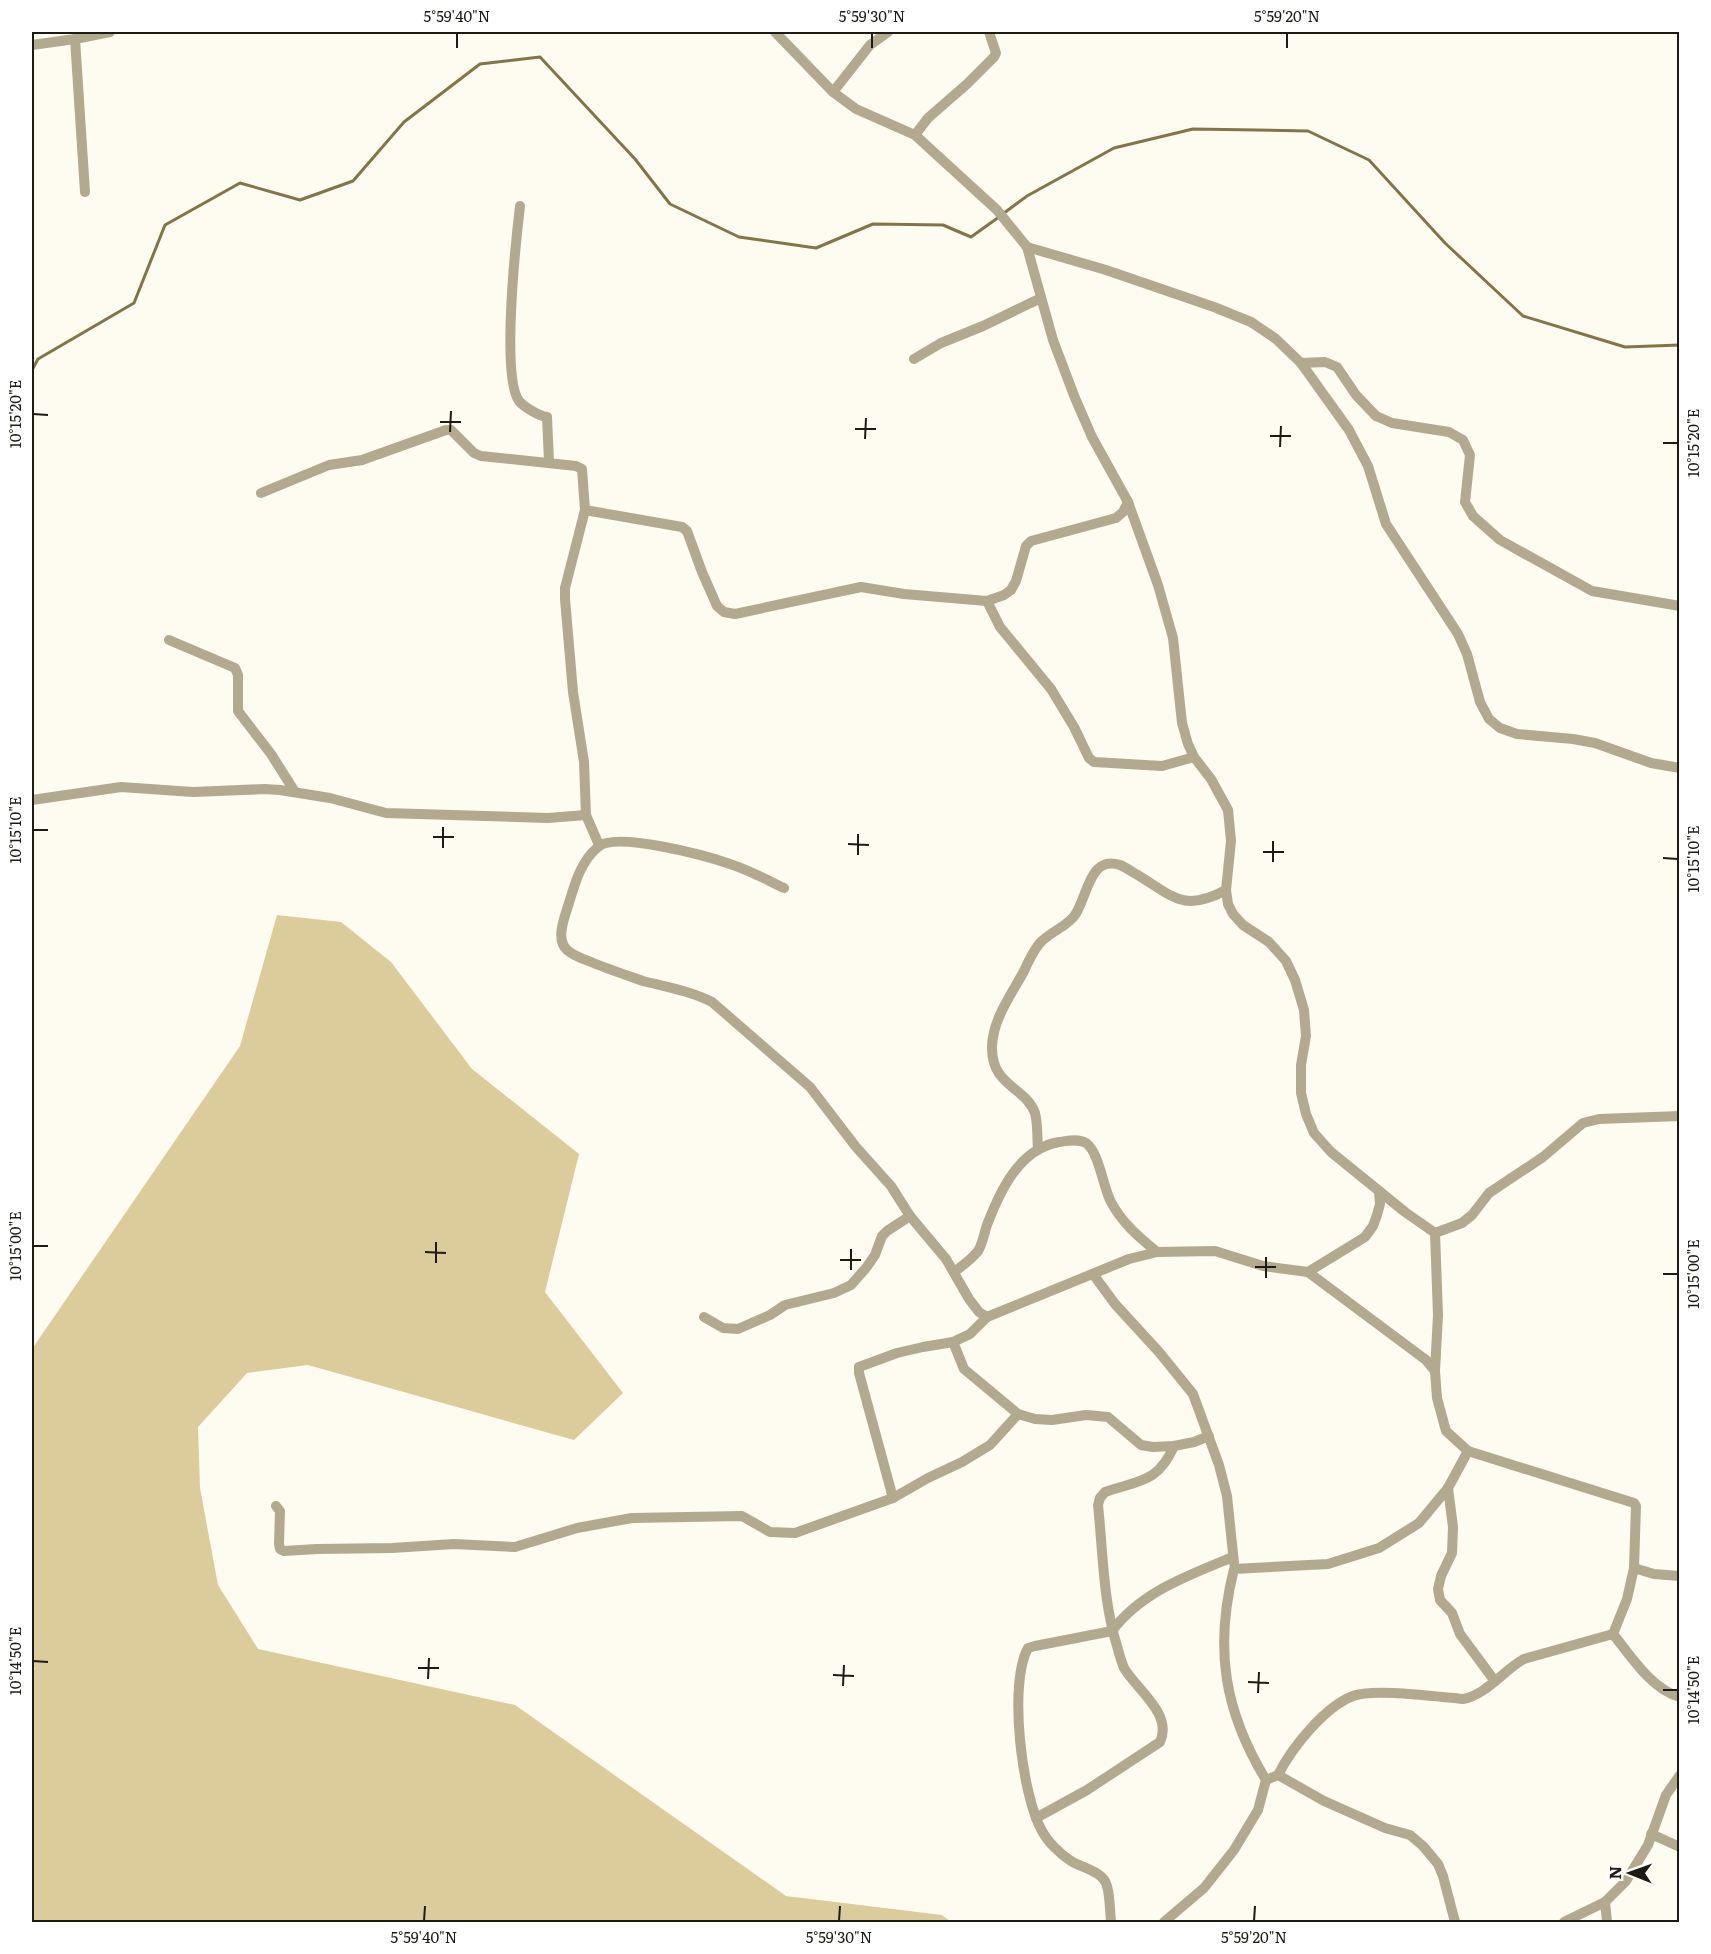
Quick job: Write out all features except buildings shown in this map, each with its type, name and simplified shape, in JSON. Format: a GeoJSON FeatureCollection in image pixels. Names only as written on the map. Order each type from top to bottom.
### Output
{"type":"FeatureCollection","features":[{"type":"Feature","properties":{"kind":"street"},"geometry":{"type":"LineString","coordinates":[[32,45],[110,32]]}},
{"type":"Feature","properties":{"kind":"street"},"geometry":{"type":"LineString","coordinates":[[775,32],[833,92],[856,109],[915,135],[997,210],[1027,247],[1053,340],[1075,398],[1092,437],[1128,502],[1158,585],[1173,638],[1182,723],[1194,757],[1211,779],[1228,810],[1231,841],[1226,890],[1228,904],[1243,925],[1269,942],[1286,961],[1295,980],[1304,1010],[1306,1028],[1301,1065],[1301,1093],[1306,1114],[1314,1133],[1330,1152],[1435,1233]]}},
{"type":"Feature","properties":{"kind":"street"},"geometry":{"type":"LineString","coordinates":[[833,92],[870,45],[888,32]]}},
{"type":"Feature","properties":{"kind":"street"},"geometry":{"type":"LineString","coordinates":[[915,135],[928,118],[994,57],[996,53],[989,32]]}},
{"type":"Feature","properties":{"kind":"street"},"geometry":{"type":"LineString","coordinates":[[75,39],[85,192]]}},
{"type":"Feature","properties":{"kind":"street"},"geometry":{"type":"LineString","coordinates":[[520,206],[512,270],[511,361],[515,393],[520,402],[546,417],[549,462]]}},
{"type":"Feature","properties":{"kind":"street"},"geometry":{"type":"LineString","coordinates":[[1027,247],[1170,291],[1251,322],[1276,339],[1301,363],[1349,430],[1368,466],[1386,524],[1458,634],[1467,654],[1480,702],[1489,718],[1500,728],[1517,734],[1595,742],[1651,763],[1680,768]]}},
{"type":"Feature","properties":{"kind":"street"},"geometry":{"type":"LineString","coordinates":[[914,359],[941,343],[1041,298]]}},
{"type":"Feature","properties":{"kind":"street"},"geometry":{"type":"LineString","coordinates":[[1301,363],[1325,362],[1337,367],[1356,395],[1376,416],[1392,423],[1449,432],[1463,440],[1470,455],[1465,502],[1473,516],[1500,540],[1592,591],[1680,606]]}},
{"type":"Feature","properties":{"kind":"street"},"geometry":{"type":"LineString","coordinates":[[261,493],[328,465],[362,460],[446,430],[451,430],[474,453],[481,456],[549,462],[582,469],[585,510],[565,588],[565,599],[573,692],[584,762],[586,814],[599,845]]}},
{"type":"Feature","properties":{"kind":"street"},"geometry":{"type":"LineString","coordinates":[[585,510],[682,526],[687,531],[717,606],[724,612],[735,614],[861,587],[904,594],[987,601],[1004,596],[1011,590],[1016,581],[1026,546],[1031,541],[1116,518],[1123,512],[1128,502]]}},
{"type":"Feature","properties":{"kind":"street"},"geometry":{"type":"LineString","coordinates":[[987,601],[1000,627],[1051,689],[1074,727],[1089,758],[1094,762],[1162,766],[1194,757]]}},
{"type":"Feature","properties":{"kind":"street"},"geometry":{"type":"LineString","coordinates":[[169,640],[235,668],[238,675],[238,711],[271,754],[295,792]]}},
{"type":"Feature","properties":{"kind":"street"},"geometry":{"type":"LineString","coordinates":[[32,800],[121,787],[193,792],[265,789],[330,798],[375,812],[386,813],[548,818],[586,814]]}},
{"type":"Feature","properties":{"kind":"street"},"geometry":{"type":"LineString","coordinates":[[784,888],[731,864],[674,848],[616,841],[599,845],[586,861],[576,880],[561,939],[565,949],[602,967],[643,981],[696,994],[712,1002],[810,1087],[856,1147],[891,1186],[910,1216],[954,1272],[969,1299],[979,1312],[987,1317]]}},
{"type":"Feature","properties":{"kind":"street"},"geometry":{"type":"LineString","coordinates":[[1038,1149],[1034,1112],[1028,1102],[998,1075],[993,1061],[992,1046],[995,1028],[1004,1006],[1039,944],[1074,918],[1093,871],[1104,864],[1120,865],[1165,893],[1183,901],[1204,901],[1226,890]]}},
{"type":"Feature","properties":{"kind":"street"},"geometry":{"type":"LineString","coordinates":[[1435,1233],[1462,1223],[1472,1215],[1489,1193],[1543,1157],[1583,1123],[1599,1119],[1680,1116]]}},
{"type":"Feature","properties":{"kind":"street"},"geometry":{"type":"LineString","coordinates":[[954,1272],[978,1251],[996,1203],[1009,1178],[1038,1149],[1054,1143],[1074,1140],[1086,1143],[1096,1157],[1110,1200],[1120,1217],[1132,1231],[1157,1251]]}},
{"type":"Feature","properties":{"kind":"street"},"geometry":{"type":"LineString","coordinates":[[1308,1272],[1365,1238],[1377,1215],[1380,1204],[1379,1191]]}},
{"type":"Feature","properties":{"kind":"street"},"geometry":{"type":"LineString","coordinates":[[704,1317],[723,1328],[738,1329],[770,1315],[785,1305],[834,1293],[850,1285],[866,1268],[882,1236],[910,1216]]}},
{"type":"Feature","properties":{"kind":"street"},"geometry":{"type":"LineString","coordinates":[[1435,1233],[1438,1315],[1435,1371],[1437,1398],[1446,1431],[1468,1451],[1634,1503],[1637,1510],[1634,1568],[1628,1599],[1613,1634]]}},
{"type":"Feature","properties":{"kind":"street"},"geometry":{"type":"LineString","coordinates":[[893,1498],[859,1373],[860,1367],[897,1353],[952,1342],[970,1334],[987,1317],[1129,1259],[1157,1251],[1215,1251],[1263,1266],[1308,1272],[1426,1360],[1435,1371]]}},
{"type":"Feature","properties":{"kind":"street"},"geometry":{"type":"LineString","coordinates":[[1093,1274],[1115,1304],[1159,1352],[1193,1394],[1209,1436],[1227,1496],[1234,1569],[1226,1602],[1224,1652],[1228,1689],[1248,1751],[1266,1780],[1258,1810],[1234,1850],[1204,1888],[1164,1923]]}},
{"type":"Feature","properties":{"kind":"street"},"geometry":{"type":"LineString","coordinates":[[952,1342],[964,1369],[1018,1414],[1035,1419],[1052,1420],[1098,1415],[1108,1418],[1141,1444],[1153,1447],[1174,1446],[1209,1436]]}},
{"type":"Feature","properties":{"kind":"street"},"geometry":{"type":"LineString","coordinates":[[276,1506],[280,1511],[279,1544],[280,1549],[284,1551],[454,1544],[522,1546],[577,1528],[632,1518],[742,1516],[770,1532],[795,1533],[893,1498],[990,1446],[1018,1414]]}},
{"type":"Feature","properties":{"kind":"street"},"geometry":{"type":"LineString","coordinates":[[1036,1818],[1087,1790],[1160,1742],[1163,1735],[1157,1711],[1123,1666],[1113,1631],[1104,1572],[1098,1505],[1105,1492],[1152,1476],[1161,1470],[1174,1446]]}},
{"type":"Feature","properties":{"kind":"street"},"geometry":{"type":"LineString","coordinates":[[1234,1569],[1328,1564],[1379,1548],[1419,1523],[1448,1488],[1468,1451]]}},
{"type":"Feature","properties":{"kind":"street"},"geometry":{"type":"LineString","coordinates":[[1448,1488],[1453,1527],[1452,1553],[1441,1576],[1438,1589],[1440,1599],[1452,1613],[1460,1634],[1494,1680]]}},
{"type":"Feature","properties":{"kind":"street"},"geometry":{"type":"LineString","coordinates":[[1111,1923],[1107,1885],[1103,1878],[1070,1860],[1056,1848],[1042,1832],[1036,1818],[1026,1778],[1019,1733],[1019,1690],[1023,1658],[1028,1648],[1113,1631],[1123,1616],[1145,1599],[1183,1577],[1233,1557]]}},
{"type":"Feature","properties":{"kind":"street"},"geometry":{"type":"LineString","coordinates":[[1634,1568],[1654,1574],[1680,1576]]}},
{"type":"Feature","properties":{"kind":"street"},"geometry":{"type":"LineString","coordinates":[[1278,1776],[1286,1758],[1305,1734],[1334,1707],[1353,1696],[1375,1693],[1463,1699],[1472,1697],[1524,1659],[1613,1634]]}},
{"type":"Feature","properties":{"kind":"street"},"geometry":{"type":"LineString","coordinates":[[1613,1634],[1647,1676],[1680,1697]]}},
{"type":"Feature","properties":{"kind":"street"},"geometry":{"type":"LineString","coordinates":[[1564,1923],[1605,1902],[1626,1881],[1648,1845],[1666,1795],[1680,1775]]}},
{"type":"Feature","properties":{"kind":"street"},"geometry":{"type":"LineString","coordinates":[[1266,1780],[1278,1776],[1324,1801],[1385,1828],[1410,1835],[1438,1864],[1455,1923]]}},
{"type":"Feature","properties":{"kind":"street"},"geometry":{"type":"LineString","coordinates":[[1651,1834],[1680,1847]]}},
{"type":"Feature","properties":{"kind":"street"},"geometry":{"type":"LineString","coordinates":[[1605,1902],[1607,1923]]}},
{"type":"Feature","properties":{"kind":"shaded area"},"geometry":{"type":"Polygon","coordinates":[[[277,915],[341,922],[391,962],[472,1069],[579,1154],[545,1292],[623,1393],[574,1440],[308,1365],[247,1373],[198,1427],[200,1488],[218,1585],[258,1649],[515,1705],[786,1896],[942,1915],[951,1922],[32,1922],[32,1674],[35,1668],[32,1667],[32,1349],[240,1046],[277,915]]]}},
{"type":"Feature","properties":{"kind":"waterway"},"geometry":{"type":"LineString","coordinates":[[32,370],[38,359],[134,303],[165,225],[240,183],[300,200],[353,181],[404,122],[480,64],[540,57],[635,159],[670,204],[739,237],[816,248],[873,224],[943,225],[971,237],[999,217]]}},
{"type":"Feature","properties":{"kind":"waterway"},"geometry":{"type":"LineString","coordinates":[[1004,213],[1027,196],[1114,148],[1193,129],[1308,131],[1369,160],[1445,243],[1523,316],[1625,347],[1680,345]]}}]}
